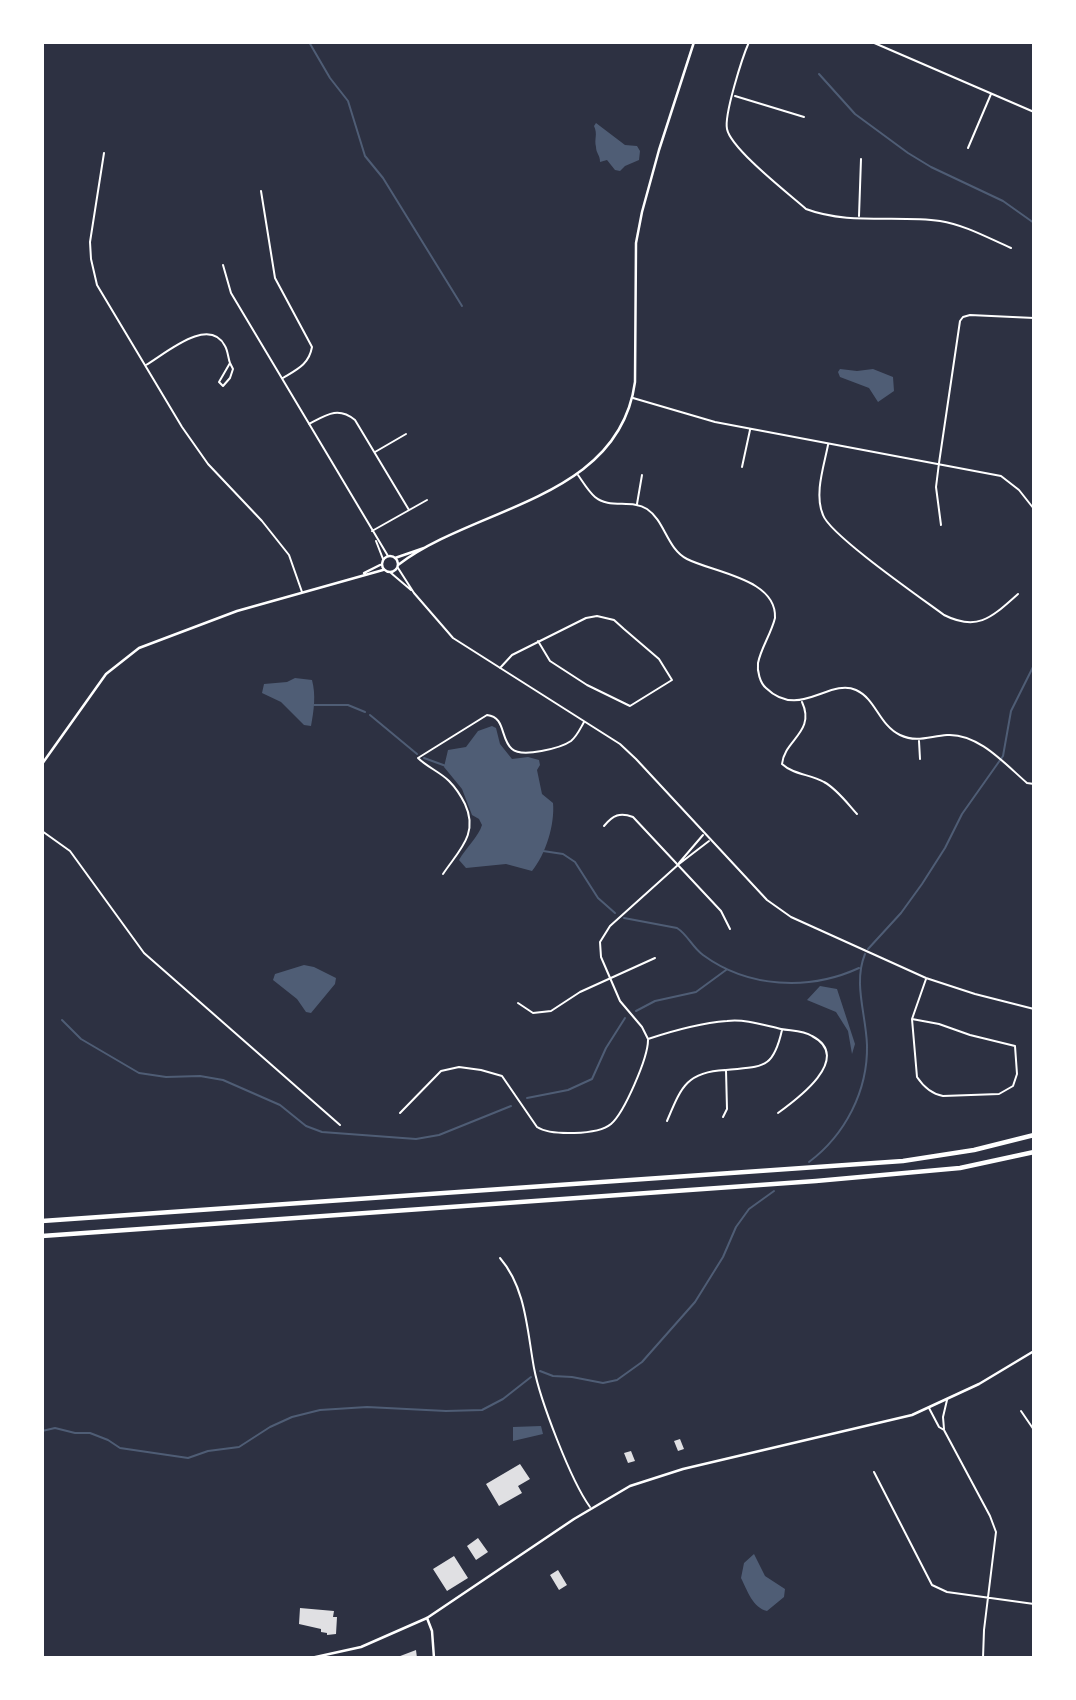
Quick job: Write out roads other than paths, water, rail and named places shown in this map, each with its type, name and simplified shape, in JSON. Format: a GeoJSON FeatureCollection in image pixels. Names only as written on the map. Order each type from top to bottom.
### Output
{"type":"FeatureCollection","features":[{"type":"Feature","properties":{"kind":"highway"},"geometry":{"type":"LineString","coordinates":[[42,1221],[904,1161],[1011,1143],[1034,1135]]}},
{"type":"Feature","properties":{"kind":"highway"},"geometry":{"type":"LineString","coordinates":[[42,1236],[816,1181],[960,1168],[1034,1152]]}},
{"type":"Feature","properties":{"kind":"street"},"geometry":{"type":"LineString","coordinates":[[375,537],[388,556],[395,558],[533,500],[578,475],[607,445],[624,421],[633,398],[635,382],[636,243],[653,173],[694,42]]}},
{"type":"Feature","properties":{"kind":"street"},"geometry":{"type":"LineString","coordinates":[[749,42],[734,96],[728,106],[727,130],[735,145],[806,209],[818,213],[859,217],[940,221],[1011,248]]}},
{"type":"Feature","properties":{"kind":"street"},"geometry":{"type":"LineString","coordinates":[[872,42],[1034,112]]}},
{"type":"Feature","properties":{"kind":"street"},"geometry":{"type":"LineString","coordinates":[[968,148],[992,93]]}},
{"type":"Feature","properties":{"kind":"street"},"geometry":{"type":"LineString","coordinates":[[734,96],[804,117]]}},
{"type":"Feature","properties":{"kind":"street"},"geometry":{"type":"LineString","coordinates":[[104,153],[90,242],[97,285],[182,428],[208,464],[289,555],[303,593]]}},
{"type":"Feature","properties":{"kind":"street"},"geometry":{"type":"LineString","coordinates":[[859,217],[861,159]]}},
{"type":"Feature","properties":{"kind":"street"},"geometry":{"type":"LineString","coordinates":[[261,191],[275,278],[312,347],[305,365],[283,378]]}},
{"type":"Feature","properties":{"kind":"street"},"geometry":{"type":"LineString","coordinates":[[223,265],[231,293],[372,531],[383,559]]}},
{"type":"Feature","properties":{"kind":"street"},"geometry":{"type":"LineString","coordinates":[[941,525],[936,487],[960,321],[970,315],[1034,318]]}},
{"type":"Feature","properties":{"kind":"street"},"geometry":{"type":"LineString","coordinates":[[146,366],[189,338],[202,333],[214,335],[225,345],[233,369],[223,386],[219,382],[230,363]]}},
{"type":"Feature","properties":{"kind":"street"},"geometry":{"type":"LineString","coordinates":[[633,398],[715,422],[1001,476],[1019,490],[1034,509]]}},
{"type":"Feature","properties":{"kind":"street"},"geometry":{"type":"LineString","coordinates":[[309,424],[333,412],[348,415],[355,420],[409,510]]}},
{"type":"Feature","properties":{"kind":"street"},"geometry":{"type":"LineString","coordinates":[[742,467],[750,429]]}},
{"type":"Feature","properties":{"kind":"street"},"geometry":{"type":"LineString","coordinates":[[374,452],[406,433]]}},
{"type":"Feature","properties":{"kind":"street"},"geometry":{"type":"LineString","coordinates":[[828,444],[820,492],[822,515],[828,525],[850,544],[954,620],[972,623],[986,620],[1018,594]]}},
{"type":"Feature","properties":{"kind":"street"},"geometry":{"type":"LineString","coordinates":[[578,475],[595,497],[606,503],[637,505],[647,509],[678,555],[766,593],[776,610],[758,663],[762,684],[774,696],[801,701],[840,689],[855,689],[868,700],[884,725],[901,736],[919,740],[954,735],[971,738],[1027,783],[1034,785]]}},
{"type":"Feature","properties":{"kind":"street"},"geometry":{"type":"LineString","coordinates":[[637,505],[642,475]]}},
{"type":"Feature","properties":{"kind":"street"},"geometry":{"type":"LineString","coordinates":[[372,531],[427,500]]}},
{"type":"Feature","properties":{"kind":"street"},"geometry":{"type":"LineString","coordinates":[[391,573],[433,544]]}},
{"type":"Feature","properties":{"kind":"street"},"geometry":{"type":"LineString","coordinates":[[383,570],[381,564],[388,556]]}},
{"type":"Feature","properties":{"kind":"street"},"geometry":{"type":"LineString","coordinates":[[395,558],[414,593]]}},
{"type":"Feature","properties":{"kind":"street"},"geometry":{"type":"LineString","coordinates":[[358,576],[381,564]]}},
{"type":"Feature","properties":{"kind":"street"},"geometry":{"type":"LineString","coordinates":[[42,764],[106,674],[139,648],[190,627],[383,570],[391,573],[414,593],[453,638],[620,744],[767,900],[790,917],[926,978],[1034,1009]]}},
{"type":"Feature","properties":{"kind":"street"},"geometry":{"type":"LineString","coordinates":[[500,669],[512,655],[538,641],[586,618],[597,615],[614,620],[659,659],[672,680],[630,706],[587,685],[550,661],[538,641]]}},
{"type":"Feature","properties":{"kind":"street"},"geometry":{"type":"LineString","coordinates":[[801,701],[806,720],[783,757],[782,764],[790,771],[821,780],[832,787],[857,814]]}},
{"type":"Feature","properties":{"kind":"street"},"geometry":{"type":"LineString","coordinates":[[443,874],[464,844],[471,828],[471,820],[458,791],[448,779],[418,758],[487,715],[494,716],[499,722],[515,752],[562,746],[573,740],[584,722]]}},
{"type":"Feature","properties":{"kind":"street"},"geometry":{"type":"LineString","coordinates":[[919,740],[920,759]]}},
{"type":"Feature","properties":{"kind":"street"},"geometry":{"type":"LineString","coordinates":[[604,826],[614,816],[626,814],[633,817],[721,911],[730,929]]}},
{"type":"Feature","properties":{"kind":"street"},"geometry":{"type":"LineString","coordinates":[[42,831],[70,851],[144,953],[340,1125]]}},
{"type":"Feature","properties":{"kind":"street"},"geometry":{"type":"LineString","coordinates":[[679,864],[704,834]]}},
{"type":"Feature","properties":{"kind":"street"},"geometry":{"type":"LineString","coordinates":[[400,1114],[441,1070],[458,1067],[502,1076],[537,1127],[542,1130],[558,1133],[601,1130],[616,1119],[646,1058],[648,1039],[642,1027],[620,1001],[599,950],[603,935],[679,864],[709,840]]}},
{"type":"Feature","properties":{"kind":"street"},"geometry":{"type":"LineString","coordinates":[[518,1003],[533,1013],[551,1011],[569,998],[655,957]]}},
{"type":"Feature","properties":{"kind":"street"},"geometry":{"type":"LineString","coordinates":[[912,1019],[929,1021],[1015,1046],[1017,1074],[1013,1086],[999,1094],[943,1096],[931,1091],[917,1077],[912,1019],[926,978]]}},
{"type":"Feature","properties":{"kind":"street"},"geometry":{"type":"LineString","coordinates":[[648,1039],[728,1021],[753,1022],[815,1037],[823,1045],[826,1055],[822,1074],[805,1093],[778,1113]]}},
{"type":"Feature","properties":{"kind":"street"},"geometry":{"type":"LineString","coordinates":[[667,1121],[685,1083],[707,1071],[760,1066],[771,1060],[778,1049],[782,1029]]}},
{"type":"Feature","properties":{"kind":"street"},"geometry":{"type":"LineString","coordinates":[[723,1117],[727,1109],[726,1070]]}},
{"type":"Feature","properties":{"kind":"street"},"geometry":{"type":"LineString","coordinates":[[500,1258],[512,1272],[524,1310],[534,1370],[553,1425],[572,1473],[591,1508]]}},
{"type":"Feature","properties":{"kind":"street"},"geometry":{"type":"LineString","coordinates":[[311,1658],[361,1647],[426,1618],[591,1508],[631,1486],[662,1474],[880,1424],[929,1408],[1034,1351]]}},
{"type":"Feature","properties":{"kind":"street"},"geometry":{"type":"LineString","coordinates":[[944,1430],[946,1425],[943,1417],[947,1400]]}},
{"type":"Feature","properties":{"kind":"street"},"geometry":{"type":"LineString","coordinates":[[929,1408],[939,1427],[944,1430],[996,1532],[984,1630],[984,1658]]}},
{"type":"Feature","properties":{"kind":"street"},"geometry":{"type":"LineString","coordinates":[[1021,1411],[1034,1430]]}},
{"type":"Feature","properties":{"kind":"street"},"geometry":{"type":"LineString","coordinates":[[874,1472],[932,1585],[940,1591],[1034,1604]]}},
{"type":"Feature","properties":{"kind":"street"},"geometry":{"type":"LineString","coordinates":[[426,1618],[432,1631],[434,1658]]}},
{"type":"Feature","properties":{"kind":"water"},"geometry":{"type":"Polygon","coordinates":[[[596,123],[625,145],[637,146],[640,151],[639,160],[620,171],[615,170],[607,160],[600,162],[596,149],[596,123]]]}},
{"type":"Feature","properties":{"kind":"water"},"geometry":{"type":"Polygon","coordinates":[[[840,369],[873,369],[893,377],[894,391],[878,402],[869,388],[840,377],[840,369]]]}},
{"type":"Feature","properties":{"kind":"water"},"geometry":{"type":"Polygon","coordinates":[[[295,678],[312,680],[314,703],[311,726],[304,725],[281,702],[262,693],[264,684],[287,682],[295,678]]]}},
{"type":"Feature","properties":{"kind":"water"},"geometry":{"type":"Polygon","coordinates":[[[492,726],[496,728],[500,744],[512,759],[528,757],[539,760],[537,770],[542,794],[553,803],[553,820],[548,838],[532,871],[506,864],[466,868],[459,860],[482,825],[479,819],[472,815],[462,789],[444,767],[448,750],[466,747],[478,731],[492,726]]]}},
{"type":"Feature","properties":{"kind":"water"},"geometry":{"type":"Polygon","coordinates":[[[304,965],[336,978],[335,984],[311,1013],[306,1012],[297,999],[273,980],[275,974],[304,965]]]}},
{"type":"Feature","properties":{"kind":"water"},"geometry":{"type":"Polygon","coordinates":[[[820,986],[837,989],[855,1044],[852,1054],[848,1031],[836,1012],[807,1000],[820,986]]]}},
{"type":"Feature","properties":{"kind":"water"},"geometry":{"type":"Polygon","coordinates":[[[541,1426],[543,1434],[513,1441],[513,1427],[541,1426]]]}},
{"type":"Feature","properties":{"kind":"water"},"geometry":{"type":"Polygon","coordinates":[[[754,1554],[765,1576],[785,1589],[784,1597],[767,1611],[754,1602],[741,1578],[744,1563],[754,1554]]]}},
{"type":"Feature","properties":{"kind":"waterway"},"geometry":{"type":"LineString","coordinates":[[309,42],[330,78],[348,101],[365,156],[383,178],[462,306]]}},
{"type":"Feature","properties":{"kind":"waterway"},"geometry":{"type":"LineString","coordinates":[[819,74],[855,114],[908,153],[931,167],[1003,201],[1034,223]]}},
{"type":"Feature","properties":{"kind":"waterway"},"geometry":{"type":"LineString","coordinates":[[868,949],[901,913],[922,884],[945,848],[962,814],[1003,756],[1011,711],[1034,665]]}},
{"type":"Feature","properties":{"kind":"waterway"},"geometry":{"type":"LineString","coordinates":[[314,705],[348,705],[365,712]]}},
{"type":"Feature","properties":{"kind":"waterway"},"geometry":{"type":"LineString","coordinates":[[370,715],[417,754]]}},
{"type":"Feature","properties":{"kind":"waterway"},"geometry":{"type":"LineString","coordinates":[[424,758],[446,766]]}},
{"type":"Feature","properties":{"kind":"waterway"},"geometry":{"type":"LineString","coordinates":[[543,851],[563,854],[575,862],[598,898],[615,913]]}},
{"type":"Feature","properties":{"kind":"waterway"},"geometry":{"type":"LineString","coordinates":[[624,918],[677,928],[703,955],[721,966],[759,980],[800,983],[840,975],[859,968]]}},
{"type":"Feature","properties":{"kind":"waterway"},"geometry":{"type":"LineString","coordinates":[[809,1162],[833,1139],[852,1111],[859,1095],[867,1045],[860,976],[865,954]]}},
{"type":"Feature","properties":{"kind":"waterway"},"geometry":{"type":"LineString","coordinates":[[636,1011],[655,1001],[696,992],[726,970]]}},
{"type":"Feature","properties":{"kind":"waterway"},"geometry":{"type":"LineString","coordinates":[[527,1098],[568,1090],[592,1079],[606,1048],[625,1018]]}},
{"type":"Feature","properties":{"kind":"waterway"},"geometry":{"type":"LineString","coordinates":[[62,1020],[81,1039],[139,1073],[223,1080],[280,1105],[306,1126],[322,1132],[416,1139],[439,1135],[511,1106]]}},
{"type":"Feature","properties":{"kind":"waterway"},"geometry":{"type":"LineString","coordinates":[[540,1371],[553,1376],[603,1383],[617,1380],[642,1362],[695,1302],[723,1257],[736,1227],[749,1209],[774,1191]]}},
{"type":"Feature","properties":{"kind":"waterway"},"geometry":{"type":"LineString","coordinates":[[42,1431],[55,1428],[75,1433],[90,1433],[120,1448],[188,1458],[208,1451],[239,1447],[270,1427],[292,1417],[320,1410],[367,1407],[482,1410],[503,1399],[531,1377]]}}]}
